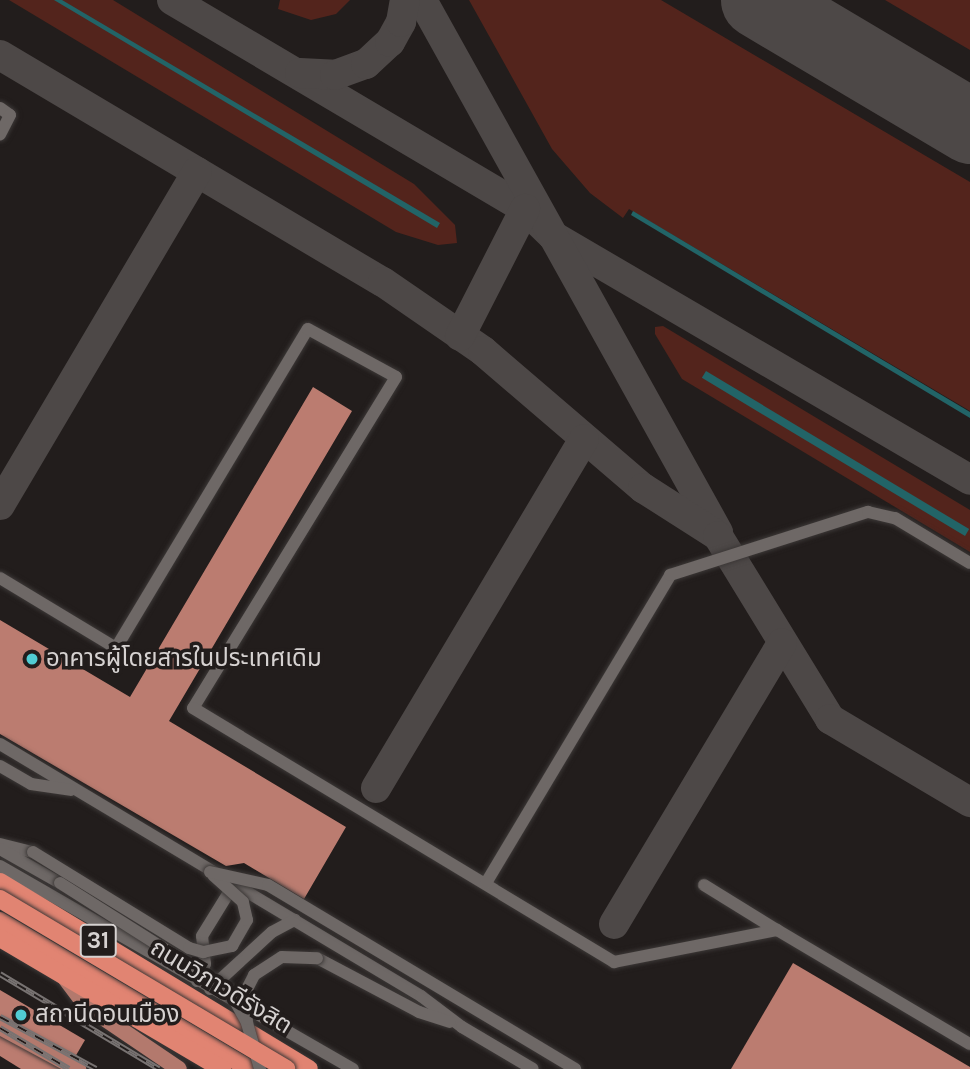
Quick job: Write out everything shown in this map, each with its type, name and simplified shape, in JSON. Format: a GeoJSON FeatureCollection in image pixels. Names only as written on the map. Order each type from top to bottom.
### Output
{"type":"FeatureCollection","features":[{"type":"Feature","properties":{"kind":"highway","name":"ถนนวิภาวดีรังสิต"},"geometry":{"type":"LineString","coordinates":[[0,882],[203,995],[309,1069]]}},
{"type":"Feature","properties":{"kind":"highway","name":"31"},"geometry":{"type":"LineString","coordinates":[[0,899],[286,1069]]}},
{"type":"Feature","properties":{"kind":"highway","name":"31"},"geometry":{"type":"LineString","coordinates":[[0,921],[250,1069]]}},
{"type":"Feature","properties":{"kind":"highway","name":"31"},"geometry":{"type":"LineString","coordinates":[[0,939],[222,1069]]}},
{"type":"Feature","properties":{"kind":"main road"},"geometry":{"type":"LineString","coordinates":[[64,977],[86,1006],[179,1069]]}},
{"type":"Feature","properties":{"kind":"main road"},"geometry":{"type":"LineString","coordinates":[[0,1027],[78,1069]]}},
{"type":"Feature","properties":{"kind":"lane"},"geometry":{"type":"LineString","coordinates":[[0,107],[10,115],[0,135]]}},
{"type":"Feature","properties":{"kind":"lane"},"geometry":{"type":"LineString","coordinates":[[0,578],[116,648],[308,329],[396,377],[193,708],[614,962],[777,930]]}},
{"type":"Feature","properties":{"kind":"lane"},"geometry":{"type":"LineString","coordinates":[[486,883],[670,575],[868,512],[895,518],[970,563]]}},
{"type":"Feature","properties":{"kind":"lane"},"geometry":{"type":"LineString","coordinates":[[0,744],[421,996],[461,1027],[533,1069]]}},
{"type":"Feature","properties":{"kind":"lane"},"geometry":{"type":"LineString","coordinates":[[0,766],[31,784],[70,789],[210,872],[243,902],[247,920],[232,946],[203,953],[188,948],[33,852],[0,847]]}},
{"type":"Feature","properties":{"kind":"lane"},"geometry":{"type":"LineString","coordinates":[[0,847],[229,990],[247,1023],[260,1069]]}},
{"type":"Feature","properties":{"kind":"lane"},"geometry":{"type":"LineString","coordinates":[[0,866],[197,982],[203,995],[353,1069]]}},
{"type":"Feature","properties":{"kind":"lane"},"geometry":{"type":"LineString","coordinates":[[210,872],[268,885],[575,1069]]}},
{"type":"Feature","properties":{"kind":"lane"},"geometry":{"type":"LineString","coordinates":[[197,982],[205,964],[202,936],[234,884]]}},
{"type":"Feature","properties":{"kind":"lane"},"geometry":{"type":"LineString","coordinates":[[704,885],[970,1044]]}},
{"type":"Feature","properties":{"kind":"lane"},"geometry":{"type":"LineString","coordinates":[[203,995],[272,932],[295,920]]}},
{"type":"Feature","properties":{"kind":"lane"},"geometry":{"type":"LineString","coordinates":[[247,1023],[246,991],[254,975],[282,957],[317,958],[419,1012],[461,1027]]}},
{"type":"Feature","properties":{"kind":"shaded area"},"geometry":{"type":"Polygon","coordinates":[[[9,0],[113,0],[414,184],[455,225],[457,243],[438,245],[396,232],[9,0]]]}},
{"type":"Feature","properties":{"kind":"shaded area"},"geometry":{"type":"Polygon","coordinates":[[[280,0],[350,0],[336,14],[311,20],[278,9],[280,0]]]}},
{"type":"Feature","properties":{"kind":"shaded area"},"geometry":{"type":"Polygon","coordinates":[[[469,0],[661,0],[970,182],[970,411],[629,209],[623,218],[590,193],[552,149],[469,0]]]}},
{"type":"Feature","properties":{"kind":"shaded area"},"geometry":{"type":"Polygon","coordinates":[[[885,0],[970,0],[970,50],[885,0]]]}},
{"type":"Feature","properties":{"kind":"shaded area"},"geometry":{"type":"Polygon","coordinates":[[[663,326],[970,510],[970,552],[682,379],[655,334],[655,327],[663,326]]]}},
{"type":"Feature","properties":{"kind":"water"},"geometry":{"type":"Polygon","coordinates":[[[54,0],[62,0],[440,223],[437,228],[54,0]]]}},
{"type":"Feature","properties":{"kind":"water"},"geometry":{"type":"Polygon","coordinates":[[[633,211],[970,412],[970,418],[631,215],[633,211]]]}},
{"type":"Feature","properties":{"kind":"water"},"geometry":{"type":"Polygon","coordinates":[[[706,371],[969,529],[965,536],[702,378],[706,371]]]}},
{"type":"Feature","properties":{"kind":"building","name":"อาคารผู้โดยสารในประเทศเดิม"},"geometry":{"type":"Polygon","coordinates":[[[313,387],[352,411],[169,721],[346,827],[304,899],[244,863],[226,866],[0,734],[0,620],[130,697],[313,387]]]}},
{"type":"Feature","properties":{"kind":"building"},"geometry":{"type":"Polygon","coordinates":[[[793,963],[970,1067],[970,1069],[731,1069],[793,963]]]}},
{"type":"Feature","properties":{"kind":"building","name":"สถานีดอนเมือง"},"geometry":{"type":"Polygon","coordinates":[[[0,990],[85,1040],[68,1069],[21,1069],[0,1056],[0,990]]]}},
{"type":"Feature","properties":{"kind":"taxiway"},"geometry":{"type":"LineString","coordinates":[[172,0],[525,209],[553,236],[970,480]]}},
{"type":"Feature","properties":{"kind":"taxiway"},"geometry":{"type":"LineString","coordinates":[[300,73],[335,75],[366,64],[390,42],[401,22],[405,0]]}},
{"type":"Feature","properties":{"kind":"taxiway"},"geometry":{"type":"LineString","coordinates":[[422,0],[718,532]]}},
{"type":"Feature","properties":{"kind":"taxiway"},"geometry":{"type":"LineString","coordinates":[[0,55],[383,282],[483,351],[643,488],[718,536],[830,719],[970,802]]}},
{"type":"Feature","properties":{"kind":"taxiway"},"geometry":{"type":"LineString","coordinates":[[0,505],[197,172]]}},
{"type":"Feature","properties":{"kind":"taxiway"},"geometry":{"type":"LineString","coordinates":[[460,336],[525,209]]}},
{"type":"Feature","properties":{"kind":"taxiway"},"geometry":{"type":"LineString","coordinates":[[376,788],[584,439]]}},
{"type":"Feature","properties":{"kind":"taxiway"},"geometry":{"type":"LineString","coordinates":[[614,924],[782,643]]}},
{"type":"Feature","properties":{"kind":"runway"},"geometry":{"type":"LineString","coordinates":[[758,0],[970,126]]}},
{"type":"Feature","properties":{"kind":"railway"},"geometry":{"type":"LineString","coordinates":[[0,974],[159,1069]]}},
{"type":"Feature","properties":{"kind":"railway"},"geometry":{"type":"LineString","coordinates":[[0,1017],[96,1069]]}},
{"type":"Feature","properties":{"kind":"railway"},"geometry":{"type":"LineString","coordinates":[[0,1028],[69,1069]]}},
{"type":"Feature","properties":{"kind":"place","name":"อาคารผู้โดยสารในประเทศเดิม"},"geometry":{"type":"Point","coordinates":[32,659]}},
{"type":"Feature","properties":{"kind":"place","name":"สถานีดอนเมือง"},"geometry":{"type":"Point","coordinates":[21,1015]}}]}
